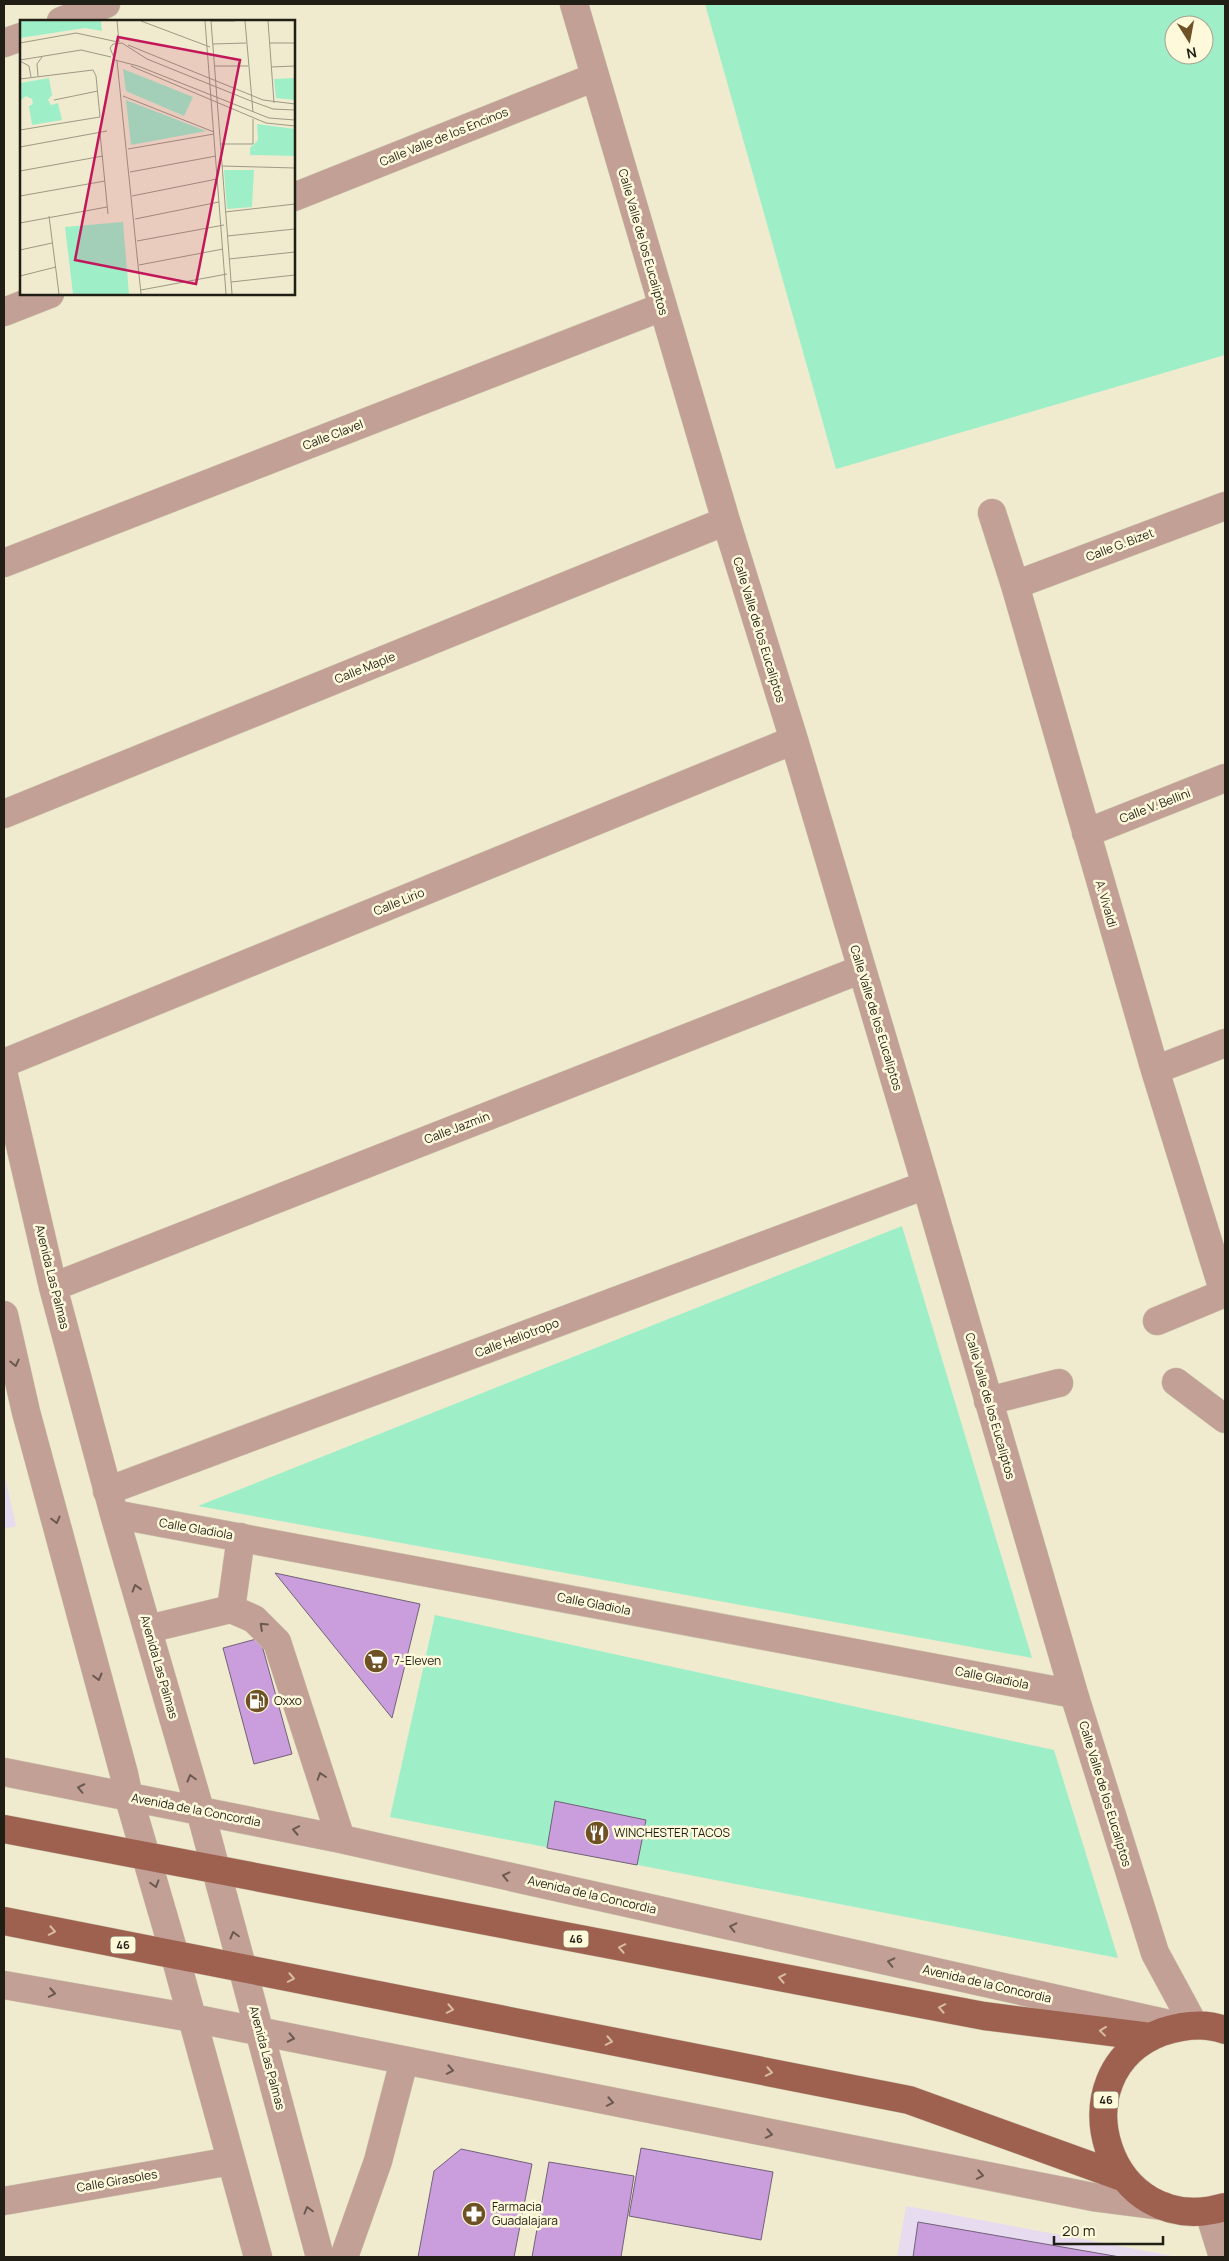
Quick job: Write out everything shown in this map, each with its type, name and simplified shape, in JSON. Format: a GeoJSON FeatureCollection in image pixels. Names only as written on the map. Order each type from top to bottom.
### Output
{"type":"FeatureCollection","features":[{"type":"Feature","properties":{"kind":"main road","name":"Avenida de la Concordia"},"geometry":{"type":"LineString","coordinates":[[4,1829],[984,2016],[1151,2037]]}},
{"type":"Feature","properties":{"kind":"main road","name":"46"},"geometry":{"type":"LineString","coordinates":[[4,1921],[909,2100],[1122,2177]]}},
{"type":"Feature","properties":{"kind":"main road"},"geometry":{"type":"LineString","coordinates":[[1186,2026],[1225,2030]]}},
{"type":"Feature","properties":{"kind":"main road","name":"46"},"geometry":{"type":"LineString","coordinates":[[1186,2026],[1151,2037],[1125,2056],[1109,2084],[1102,2116],[1107,2148],[1122,2177],[1140,2194],[1163,2206],[1186,2212],[1220,2209]]}},
{"type":"Feature","properties":{"kind":"street"},"geometry":{"type":"LineString","coordinates":[[64,20],[106,4]]}},
{"type":"Feature","properties":{"kind":"street","name":"Calle Valle de los Eucaliptos"},"geometry":{"type":"LineString","coordinates":[[574,4],[726,521],[794,740],[926,1185],[1074,1694],[1155,1953],[1186,2026]]}},
{"type":"Feature","properties":{"kind":"street"},"geometry":{"type":"LineString","coordinates":[[4,44],[20,37]]}},
{"type":"Feature","properties":{"kind":"street","name":"Calle Valle de los Encinos"},"geometry":{"type":"LineString","coordinates":[[295,197],[595,77]]}},
{"type":"Feature","properties":{"kind":"street"},"geometry":{"type":"LineString","coordinates":[[4,312],[47,295]]}},
{"type":"Feature","properties":{"kind":"street","name":"Calle Clavel"},"geometry":{"type":"LineString","coordinates":[[4,563],[662,306]]}},
{"type":"Feature","properties":{"kind":"street","name":"Calle G. Bizet"},"geometry":{"type":"LineString","coordinates":[[1015,585],[1225,506]]}},
{"type":"Feature","properties":{"kind":"street","name":"A. Vivaldi"},"geometry":{"type":"LineString","coordinates":[[992,513],[1015,585],[1155,1070],[1224,1293]]}},
{"type":"Feature","properties":{"kind":"street","name":"Calle Maple"},"geometry":{"type":"LineString","coordinates":[[4,814],[726,521]]}},
{"type":"Feature","properties":{"kind":"street","name":"Calle Lirio"},"geometry":{"type":"LineString","coordinates":[[4,1063],[794,740]]}},
{"type":"Feature","properties":{"kind":"street","name":"Calle V. Bellini"},"geometry":{"type":"LineString","coordinates":[[1086,833],[1225,778]]}},
{"type":"Feature","properties":{"kind":"street","name":"Calle Jazmín"},"geometry":{"type":"LineString","coordinates":[[53,1287],[862,969]]}},
{"type":"Feature","properties":{"kind":"street"},"geometry":{"type":"LineString","coordinates":[[1155,1070],[1225,1043]]}},
{"type":"Feature","properties":{"kind":"street","name":"Avenida Las Palmas"},"geometry":{"type":"LineString","coordinates":[[4,1076],[53,1287],[111,1503],[200,1810],[320,2257]]}},
{"type":"Feature","properties":{"kind":"street","name":"Calle Heliotropo"},"geometry":{"type":"LineString","coordinates":[[111,1503],[926,1185]]}},
{"type":"Feature","properties":{"kind":"street"},"geometry":{"type":"LineString","coordinates":[[1157,1321],[1224,1293]]}},
{"type":"Feature","properties":{"kind":"street"},"geometry":{"type":"LineString","coordinates":[[4,1316],[15,1414],[124,1774],[129,1798],[175,1956],[258,2257]]}},
{"type":"Feature","properties":{"kind":"street"},"geometry":{"type":"LineString","coordinates":[[1176,1382],[1225,1419]]}},
{"type":"Feature","properties":{"kind":"street"},"geometry":{"type":"LineString","coordinates":[[988,1401],[1059,1383]]}},
{"type":"Feature","properties":{"kind":"street","name":"Calle Gladiola"},"geometry":{"type":"LineString","coordinates":[[111,1503],[241,1537],[1074,1694]]}},
{"type":"Feature","properties":{"kind":"street"},"geometry":{"type":"LineString","coordinates":[[231,1609],[241,1537]]}},
{"type":"Feature","properties":{"kind":"street"},"geometry":{"type":"LineString","coordinates":[[148,1629],[231,1609],[254,1619],[277,1642],[341,1839]]}},
{"type":"Feature","properties":{"kind":"street","name":"Avenida de la Concordia"},"geometry":{"type":"LineString","coordinates":[[4,1772],[341,1839],[1186,2026]]}},
{"type":"Feature","properties":{"kind":"street"},"geometry":{"type":"LineString","coordinates":[[4,1984],[192,2018],[1055,2190],[1163,2206]]}},
{"type":"Feature","properties":{"kind":"street"},"geometry":{"type":"LineString","coordinates":[[344,2257],[378,2161],[404,2061]]}},
{"type":"Feature","properties":{"kind":"street","name":"Calle Girasoles"},"geometry":{"type":"LineString","coordinates":[[4,2201],[231,2161]]}},
{"type":"Feature","properties":{"kind":"street"},"geometry":{"type":"LineString","coordinates":[[1220,2209],[1223,2257]]}},
{"type":"Feature","properties":{"kind":"shaded area"},"geometry":{"type":"Polygon","coordinates":[[[4,1472],[16,1526],[4,1529],[4,1472]]]}},
{"type":"Feature","properties":{"kind":"shaded area"},"geometry":{"type":"Polygon","coordinates":[[[906,2206],[1178,2257],[897,2257],[906,2206]]]}},
{"type":"Feature","properties":{"kind":"green space"},"geometry":{"type":"Polygon","coordinates":[[[705,4],[1225,4],[1225,355],[836,469],[705,4]]]}},
{"type":"Feature","properties":{"kind":"green space"},"geometry":{"type":"Polygon","coordinates":[[[902,1226],[1032,1658],[198,1506],[902,1226]]]}},
{"type":"Feature","properties":{"kind":"green space"},"geometry":{"type":"Polygon","coordinates":[[[435,1615],[1054,1750],[1118,1958],[390,1817],[435,1615]]]}},
{"type":"Feature","properties":{"kind":"building","name":"7-Eleven"},"geometry":{"type":"Polygon","coordinates":[[[275,1573],[420,1604],[392,1718],[275,1573]]]}},
{"type":"Feature","properties":{"kind":"building","name":"Oxxo"},"geometry":{"type":"Polygon","coordinates":[[[260,1638],[292,1754],[254,1764],[223,1648],[260,1638]]]}},
{"type":"Feature","properties":{"kind":"building","name":"WINCHESTER TACOS"},"geometry":{"type":"Polygon","coordinates":[[[555,1801],[646,1820],[637,1865],[547,1848],[555,1801]]]}},
{"type":"Feature","properties":{"kind":"building"},"geometry":{"type":"Polygon","coordinates":[[[641,2148],[773,2172],[761,2240],[629,2216],[641,2148]]]}},
{"type":"Feature","properties":{"kind":"building","name":"Farmacia Guadalajara"},"geometry":{"type":"Polygon","coordinates":[[[461,2149],[532,2164],[514,2257],[418,2257],[434,2171],[461,2149]]]}},
{"type":"Feature","properties":{"kind":"building"},"geometry":{"type":"Polygon","coordinates":[[[549,2162],[634,2176],[621,2257],[532,2257],[549,2162]]]}},
{"type":"Feature","properties":{"kind":"building"},"geometry":{"type":"Polygon","coordinates":[[[918,2222],[1120,2257],[913,2257],[918,2222]]]}},
{"type":"Feature","properties":{"kind":"place","name":"7-Eleven"},"geometry":{"type":"Point","coordinates":[376,1661]}},
{"type":"Feature","properties":{"kind":"place","name":"Oxxo"},"geometry":{"type":"Point","coordinates":[257,1701]}},
{"type":"Feature","properties":{"kind":"place","name":"WINCHESTER TACOS"},"geometry":{"type":"Point","coordinates":[597,1833]}},
{"type":"Feature","properties":{"kind":"place","name":"Farmacia Guadalajara"},"geometry":{"type":"Point","coordinates":[474,2214]}}]}
